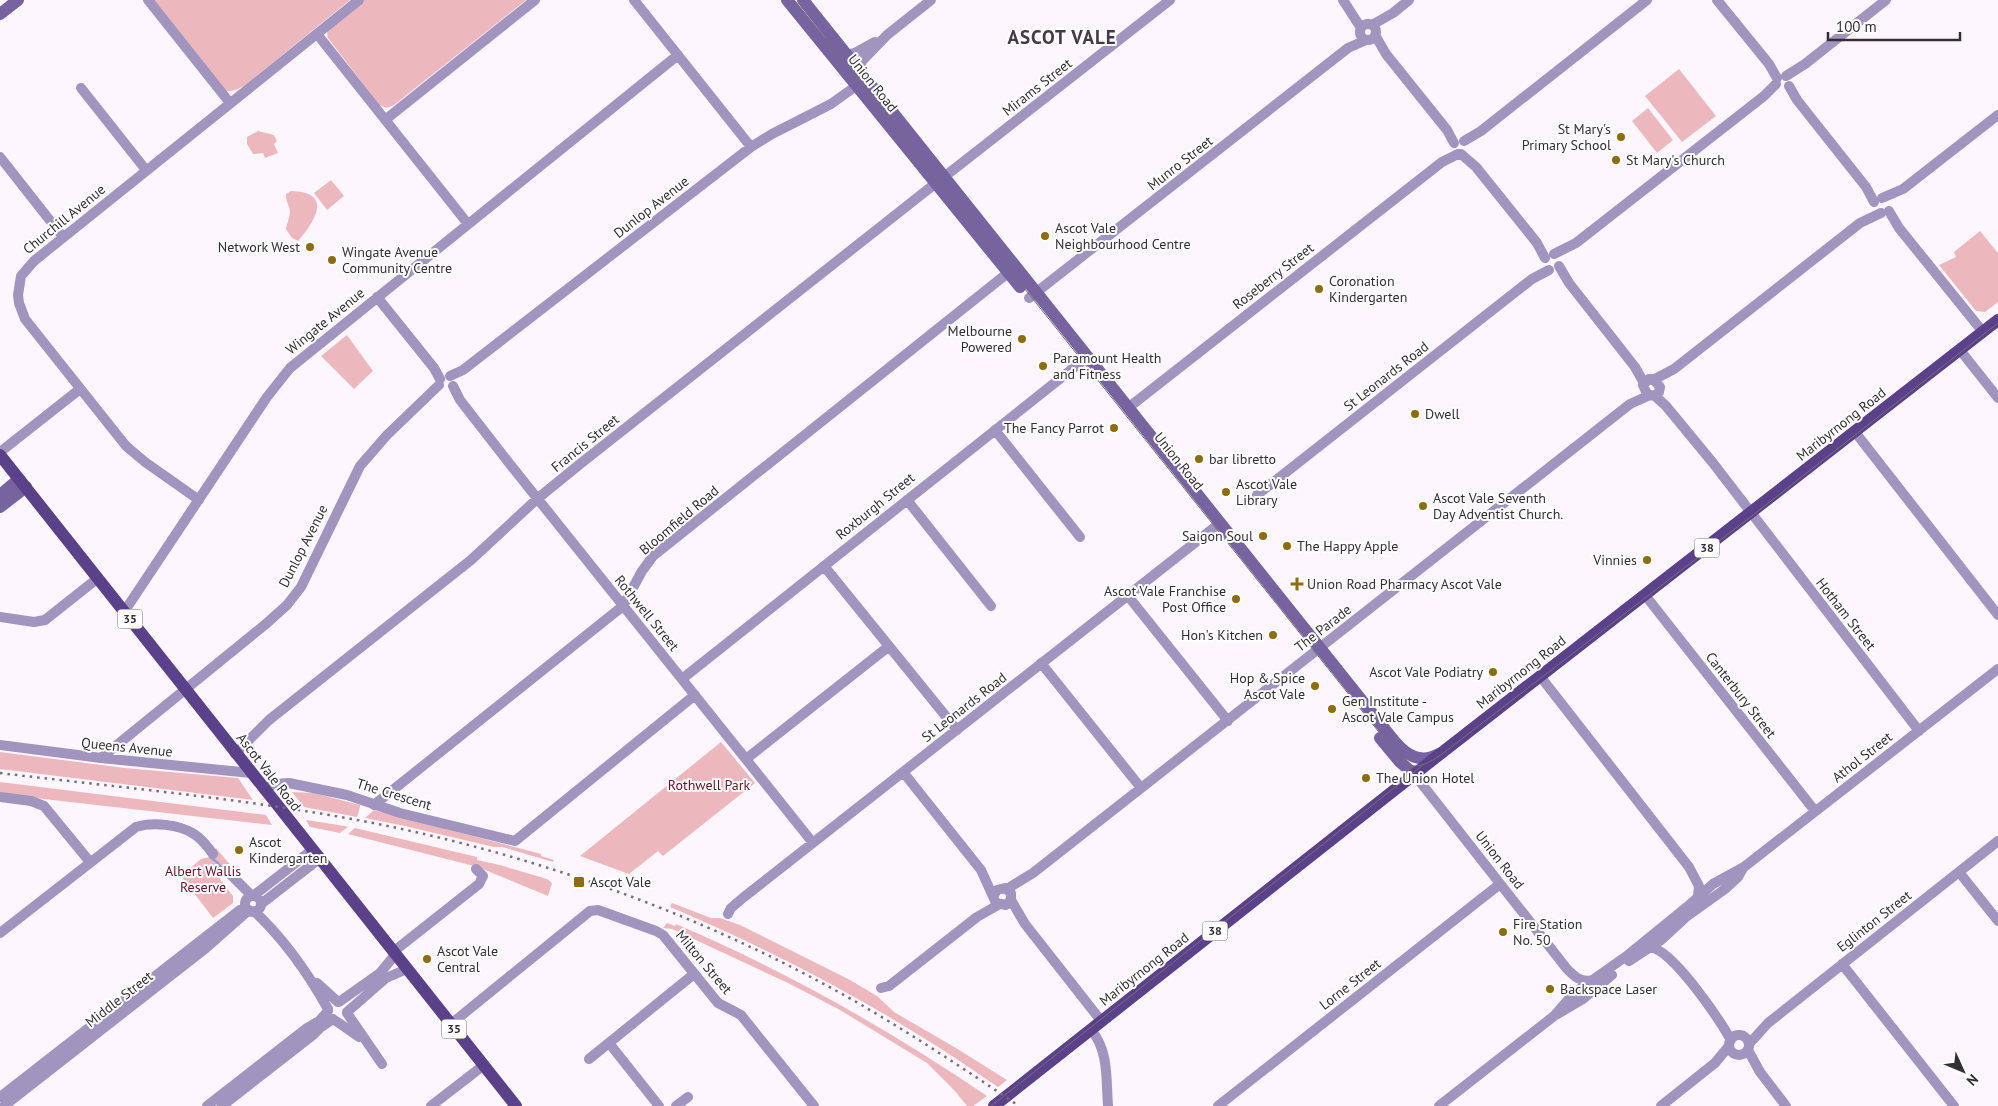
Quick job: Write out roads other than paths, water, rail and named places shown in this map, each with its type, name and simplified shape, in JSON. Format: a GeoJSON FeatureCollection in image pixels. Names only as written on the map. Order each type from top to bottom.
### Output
{"type":"FeatureCollection","features":[{"type":"Feature","properties":{"kind":"main road","name":"Maribyrnong Road"},"geometry":{"type":"LineString","coordinates":[[994,1106],[1403,783],[1405,765],[1427,764],[1998,320]]}},
{"type":"Feature","properties":{"kind":"main road","name":"Ascot Vale Road"},"geometry":{"type":"LineString","coordinates":[[0,453],[264,790],[516,1106]]}},
{"type":"Feature","properties":{"kind":"street"},"geometry":{"type":"LineString","coordinates":[[0,14],[18,0]]}},
{"type":"Feature","properties":{"kind":"street"},"geometry":{"type":"LineString","coordinates":[[148,0],[230,103]]}},
{"type":"Feature","properties":{"kind":"street","name":"Churchill Avenue"},"geometry":{"type":"LineString","coordinates":[[199,500],[134,453],[80,389],[25,319],[21,311],[18,295],[22,276],[26,268],[63,237],[358,0]]}},
{"type":"Feature","properties":{"kind":"street"},"geometry":{"type":"LineString","coordinates":[[385,120],[535,0]]}},
{"type":"Feature","properties":{"kind":"street"},"geometry":{"type":"LineString","coordinates":[[634,0],[751,147]]}},
{"type":"Feature","properties":{"kind":"street","name":"Union Road"},"geometry":{"type":"LineString","coordinates":[[787,0],[841,58]]}},
{"type":"Feature","properties":{"kind":"street","name":"Union Road"},"geometry":{"type":"LineString","coordinates":[[803,0],[857,79],[1217,525],[1562,963],[1571,973],[1589,984]]}},
{"type":"Feature","properties":{"kind":"street"},"geometry":{"type":"LineString","coordinates":[[857,79],[861,63],[887,35],[931,0]]}},
{"type":"Feature","properties":{"kind":"street","name":"Mirams Street"},"geometry":{"type":"LineString","coordinates":[[940,180],[1170,0]]}},
{"type":"Feature","properties":{"kind":"street"},"geometry":{"type":"LineString","coordinates":[[1343,0],[1460,147]]}},
{"type":"Feature","properties":{"kind":"street","name":"Munro Street"},"geometry":{"type":"LineString","coordinates":[[1032,295],[1409,0]]}},
{"type":"Feature","properties":{"kind":"street","name":"Roseberry Street"},"geometry":{"type":"LineString","coordinates":[[1124,410],[1647,0]]}},
{"type":"Feature","properties":{"kind":"street"},"geometry":{"type":"LineString","coordinates":[[1717,0],[1982,332]]}},
{"type":"Feature","properties":{"kind":"street","name":"St Leonards Road"},"geometry":{"type":"LineString","coordinates":[[1256,495],[1886,0]]}},
{"type":"Feature","properties":{"kind":"street"},"geometry":{"type":"LineString","coordinates":[[316,34],[468,224]]}},
{"type":"Feature","properties":{"kind":"street"},"geometry":{"type":"LineString","coordinates":[[841,58],[853,54],[887,35]]}},
{"type":"Feature","properties":{"kind":"street","name":"Wingate Avenue"},"geometry":{"type":"LineString","coordinates":[[124,612],[279,381],[301,358],[678,55]]}},
{"type":"Feature","properties":{"kind":"street","name":"Dunlop Avenue"},"geometry":{"type":"LineString","coordinates":[[101,758],[277,616],[294,596],[306,576],[360,466],[387,435],[427,398],[751,147],[779,130],[831,104],[857,79]]}},
{"type":"Feature","properties":{"kind":"street"},"geometry":{"type":"LineString","coordinates":[[81,88],[146,170]]}},
{"type":"Feature","properties":{"kind":"street","name":"The Parade"},"geometry":{"type":"LineString","coordinates":[[1860,223],[1877,201],[1903,189],[1998,115]]}},
{"type":"Feature","properties":{"kind":"street","name":"Hotham Street"},"geometry":{"type":"LineString","coordinates":[[1460,147],[1752,513],[1920,731]]}},
{"type":"Feature","properties":{"kind":"street"},"geometry":{"type":"LineString","coordinates":[[0,157],[63,237]]}},
{"type":"Feature","properties":{"kind":"street","name":"Francis Street"},"geometry":{"type":"LineString","coordinates":[[233,750],[471,560],[537,499],[940,180]]}},
{"type":"Feature","properties":{"kind":"street","name":"The Parade"},"geometry":{"type":"LineString","coordinates":[[881,988],[889,986],[978,917],[1860,223],[1886,211],[1903,189]]}},
{"type":"Feature","properties":{"kind":"street","name":"Bloomfield Road"},"geometry":{"type":"LineString","coordinates":[[374,805],[623,606],[642,571],[653,556],[1012,270]]}},
{"type":"Feature","properties":{"kind":"street","name":"Rothwell Street"},"geometry":{"type":"LineString","coordinates":[[377,297],[813,843]]}},
{"type":"Feature","properties":{"kind":"street"},"geometry":{"type":"LineString","coordinates":[[1960,350],[1998,398]]}},
{"type":"Feature","properties":{"kind":"street","name":"Roxburgh Street"},"geometry":{"type":"LineString","coordinates":[[682,679],[1084,359]]}},
{"type":"Feature","properties":{"kind":"street"},"geometry":{"type":"LineString","coordinates":[[0,453],[80,389]]}},
{"type":"Feature","properties":{"kind":"street"},"geometry":{"type":"LineString","coordinates":[[995,430],[1080,536]]}},
{"type":"Feature","properties":{"kind":"street"},"geometry":{"type":"LineString","coordinates":[[1855,432],[1998,615]]}},
{"type":"Feature","properties":{"kind":"street"},"geometry":{"type":"LineString","coordinates":[[0,495],[22,483]]}},
{"type":"Feature","properties":{"kind":"street"},"geometry":{"type":"LineString","coordinates":[[0,507],[22,483]]}},
{"type":"Feature","properties":{"kind":"street"},"geometry":{"type":"LineString","coordinates":[[907,500],[991,606]]}},
{"type":"Feature","properties":{"kind":"street","name":"St Leonards Road"},"geometry":{"type":"LineString","coordinates":[[728,914],[744,897],[1217,525]]}},
{"type":"Feature","properties":{"kind":"street"},"geometry":{"type":"LineString","coordinates":[[824,566],[957,730]]}},
{"type":"Feature","properties":{"kind":"street"},"geometry":{"type":"LineString","coordinates":[[0,617],[34,622],[45,620],[98,578]]}},
{"type":"Feature","properties":{"kind":"street","name":"Canterbury Street"},"geometry":{"type":"LineString","coordinates":[[1645,595],[1815,812]]}},
{"type":"Feature","properties":{"kind":"street"},"geometry":{"type":"LineString","coordinates":[[1128,596],[1228,721]]}},
{"type":"Feature","properties":{"kind":"street"},"geometry":{"type":"LineString","coordinates":[[746,759],[888,647]]}},
{"type":"Feature","properties":{"kind":"street","name":"Union Road"},"geometry":{"type":"LineString","coordinates":[[1316,651],[1406,754],[1415,758],[1427,759],[1439,754]]}},
{"type":"Feature","properties":{"kind":"street"},"geometry":{"type":"LineString","coordinates":[[1042,664],[1141,788]]}},
{"type":"Feature","properties":{"kind":"street","name":"Athol Street"},"geometry":{"type":"LineString","coordinates":[[1439,1106],[1554,1016],[1576,993],[1603,974],[1687,907],[1700,892],[1714,882],[1744,867],[1998,669]]}},
{"type":"Feature","properties":{"kind":"street"},"geometry":{"type":"LineString","coordinates":[[1540,676],[1689,867],[1697,880],[1700,892],[1712,899]]}},
{"type":"Feature","properties":{"kind":"street","name":"The Crescent"},"geometry":{"type":"LineString","coordinates":[[264,790],[274,784],[289,783],[347,794],[400,813],[515,841],[695,695]]}},
{"type":"Feature","properties":{"kind":"street","name":"Union Road"},"geometry":{"type":"LineString","coordinates":[[1395,742],[1405,765],[1403,783]]}},
{"type":"Feature","properties":{"kind":"street","name":"Queens Avenue"},"geometry":{"type":"LineString","coordinates":[[0,745],[101,758],[251,773]]}},
{"type":"Feature","properties":{"kind":"street"},"geometry":{"type":"LineString","coordinates":[[903,772],[1025,924],[1096,1026],[1104,1052],[1108,1106]]}},
{"type":"Feature","properties":{"kind":"street"},"geometry":{"type":"LineString","coordinates":[[0,797],[31,801],[44,806],[90,862]]}},
{"type":"Feature","properties":{"kind":"street"},"geometry":{"type":"LineString","coordinates":[[0,933],[136,828],[150,824],[170,826],[193,833],[213,854]]}},
{"type":"Feature","properties":{"kind":"street","name":"Eglinton Street"},"geometry":{"type":"LineString","coordinates":[[1662,1106],[1998,841]]}},
{"type":"Feature","properties":{"kind":"street","name":"Middle Street"},"geometry":{"type":"LineString","coordinates":[[0,1097],[316,855]]}},
{"type":"Feature","properties":{"kind":"street"},"geometry":{"type":"LineString","coordinates":[[1689,867],[1701,878],[1714,882],[1722,891]]}},
{"type":"Feature","properties":{"kind":"street","name":"Athol Street"},"geometry":{"type":"LineString","coordinates":[[1589,984],[1653,947],[1686,917],[1712,899],[1738,877],[1744,867]]}},
{"type":"Feature","properties":{"kind":"street"},"geometry":{"type":"LineString","coordinates":[[331,1015],[332,1004],[339,1002],[380,973],[394,954],[479,884],[483,876],[476,868]]}},
{"type":"Feature","properties":{"kind":"street"},"geometry":{"type":"LineString","coordinates":[[1959,872],[1998,921]]}},
{"type":"Feature","properties":{"kind":"street"},"geometry":{"type":"LineString","coordinates":[[230,873],[309,975],[331,1015],[366,1042]]}},
{"type":"Feature","properties":{"kind":"street","name":"Lorne Street"},"geometry":{"type":"LineString","coordinates":[[1218,1106],[1500,884]]}},
{"type":"Feature","properties":{"kind":"street","name":"Middle Street"},"geometry":{"type":"LineString","coordinates":[[4,1106],[206,948],[253,904]]}},
{"type":"Feature","properties":{"kind":"street","name":"Milton Street"},"geometry":{"type":"LineString","coordinates":[[450,1024],[592,910],[600,911],[663,935],[718,1002],[741,1016],[814,1106]]}},
{"type":"Feature","properties":{"kind":"street"},"geometry":{"type":"LineString","coordinates":[[1656,931],[1653,947],[1673,960]]}},
{"type":"Feature","properties":{"kind":"street"},"geometry":{"type":"LineString","coordinates":[[1670,932],[1666,939],[1666,946],[1673,960],[1786,1106]]}},
{"type":"Feature","properties":{"kind":"street","name":"Union Road"},"geometry":{"type":"LineString","coordinates":[[1562,963],[1570,976],[1576,993]]}},
{"type":"Feature","properties":{"kind":"street"},"geometry":{"type":"LineString","coordinates":[[1842,964],[1954,1106]]}},
{"type":"Feature","properties":{"kind":"street"},"geometry":{"type":"LineString","coordinates":[[222,1106],[307,1028],[331,1015],[344,1018],[347,1013],[386,978],[406,969]]}},
{"type":"Feature","properties":{"kind":"street"},"geometry":{"type":"LineString","coordinates":[[589,1059],[694,974]]}},
{"type":"Feature","properties":{"kind":"street"},"geometry":{"type":"LineString","coordinates":[[309,975],[339,1002],[344,1004],[347,1013],[382,1064]]}},
{"type":"Feature","properties":{"kind":"street","name":"Athol Street"},"geometry":{"type":"LineString","coordinates":[[1554,1016],[1576,993]]}},
{"type":"Feature","properties":{"kind":"street"},"geometry":{"type":"LineString","coordinates":[[608,1043],[659,1106]]}},
{"type":"Feature","properties":{"kind":"street"},"geometry":{"type":"LineString","coordinates":[[431,1106],[484,1065]]}},
{"type":"Feature","properties":{"kind":"street"},"geometry":{"type":"LineString","coordinates":[[209,1105],[253,1076]]}},
{"type":"Feature","properties":{"kind":"street"},"geometry":{"type":"LineString","coordinates":[[676,1106],[688,1097]]}},
{"type":"Feature","properties":{"kind":"waterway"},"geometry":{"type":"LineString","coordinates":[[210,857],[218,863],[224,872]]}},
{"type":"Feature","properties":{"kind":"tram line"},"geometry":{"type":"LineString","coordinates":[[794,0],[1398,756],[1403,761],[1414,766],[1425,764],[1442,754],[1753,515],[1998,323]]}},
{"type":"Feature","properties":{"kind":"tram line"},"geometry":{"type":"LineString","coordinates":[[991,1106],[1422,766]]}},
{"type":"Feature","properties":{"kind":"railway"},"geometry":{"type":"LineString","coordinates":[[0,773],[280,807],[373,823],[499,853],[562,872],[683,917],[743,943],[801,972],[899,1028],[1019,1106]]}},
{"type":"Feature","properties":{"kind":"place","name":"St Mary's Primary School"},"geometry":{"type":"Point","coordinates":[1621,137]}},
{"type":"Feature","properties":{"kind":"place","name":"St Mary's Church"},"geometry":{"type":"Point","coordinates":[1616,160]}},
{"type":"Feature","properties":{"kind":"place","name":"Ascot Vale Neighbourhood Centre"},"geometry":{"type":"Point","coordinates":[1045,236]}},
{"type":"Feature","properties":{"kind":"place","name":"Network West"},"geometry":{"type":"Point","coordinates":[310,247]}},
{"type":"Feature","properties":{"kind":"place","name":"Wingate Avenue Community Centre"},"geometry":{"type":"Point","coordinates":[332,260]}},
{"type":"Feature","properties":{"kind":"place","name":"Coronation Kindergarten"},"geometry":{"type":"Point","coordinates":[1319,289]}},
{"type":"Feature","properties":{"kind":"place","name":"Melbourne Powered"},"geometry":{"type":"Point","coordinates":[1022,339]}},
{"type":"Feature","properties":{"kind":"place","name":"Paramount Health and Fitness"},"geometry":{"type":"Point","coordinates":[1043,366]}},
{"type":"Feature","properties":{"kind":"place","name":"Dwell"},"geometry":{"type":"Point","coordinates":[1415,414]}},
{"type":"Feature","properties":{"kind":"place","name":"The Fancy Parrot"},"geometry":{"type":"Point","coordinates":[1114,428]}},
{"type":"Feature","properties":{"kind":"place","name":"bar libretto"},"geometry":{"type":"Point","coordinates":[1199,459]}},
{"type":"Feature","properties":{"kind":"place","name":"Ascot Vale Library"},"geometry":{"type":"Point","coordinates":[1226,492]}},
{"type":"Feature","properties":{"kind":"place","name":"Ascot Vale Seventh Day Adventist Church."},"geometry":{"type":"Point","coordinates":[1423,506]}},
{"type":"Feature","properties":{"kind":"place","name":"Saigon Soul"},"geometry":{"type":"Point","coordinates":[1263,536]}},
{"type":"Feature","properties":{"kind":"place","name":"The Happy Apple"},"geometry":{"type":"Point","coordinates":[1287,546]}},
{"type":"Feature","properties":{"kind":"place","name":"Vinnies"},"geometry":{"type":"Point","coordinates":[1647,560]}},
{"type":"Feature","properties":{"kind":"place","name":"Union Road Pharmacy Ascot Vale"},"geometry":{"type":"Point","coordinates":[1297,584]}},
{"type":"Feature","properties":{"kind":"place","name":"Ascot Vale Franchise Post Office"},"geometry":{"type":"Point","coordinates":[1236,599]}},
{"type":"Feature","properties":{"kind":"place","name":"Hon's Kitchen"},"geometry":{"type":"Point","coordinates":[1273,635]}},
{"type":"Feature","properties":{"kind":"place","name":"Ascot Vale Podiatry"},"geometry":{"type":"Point","coordinates":[1493,672]}},
{"type":"Feature","properties":{"kind":"place","name":"Hop & Spice Ascot Vale"},"geometry":{"type":"Point","coordinates":[1315,686]}},
{"type":"Feature","properties":{"kind":"place","name":"Gen Institute - Ascot Vale Campus"},"geometry":{"type":"Point","coordinates":[1332,709]}},
{"type":"Feature","properties":{"kind":"place","name":"The Union Hotel"},"geometry":{"type":"Point","coordinates":[1366,778]}},
{"type":"Feature","properties":{"kind":"place","name":"Ascot Kindergarten"},"geometry":{"type":"Point","coordinates":[239,850]}},
{"type":"Feature","properties":{"kind":"place","name":"Ascot Vale"},"geometry":{"type":"Point","coordinates":[579,882]}},
{"type":"Feature","properties":{"kind":"place","name":"Fire Station No. 50"},"geometry":{"type":"Point","coordinates":[1503,932]}},
{"type":"Feature","properties":{"kind":"place","name":"Ascot Vale Central"},"geometry":{"type":"Point","coordinates":[427,959]}},
{"type":"Feature","properties":{"kind":"place","name":"Backspace Laser"},"geometry":{"type":"Point","coordinates":[1550,989]}},
{"type":"Feature","properties":{"kind":"district","name":"ASCOT VALE"},"geometry":{"type":"Point","coordinates":[1062,37]}},
{"type":"Feature","properties":{"kind":"park label","name":"Rothwell Park"},"geometry":{"type":"Point","coordinates":[709,785]}},
{"type":"Feature","properties":{"kind":"park label","name":"Albert Wallis Reserve"},"geometry":{"type":"Point","coordinates":[203,880]}}]}
